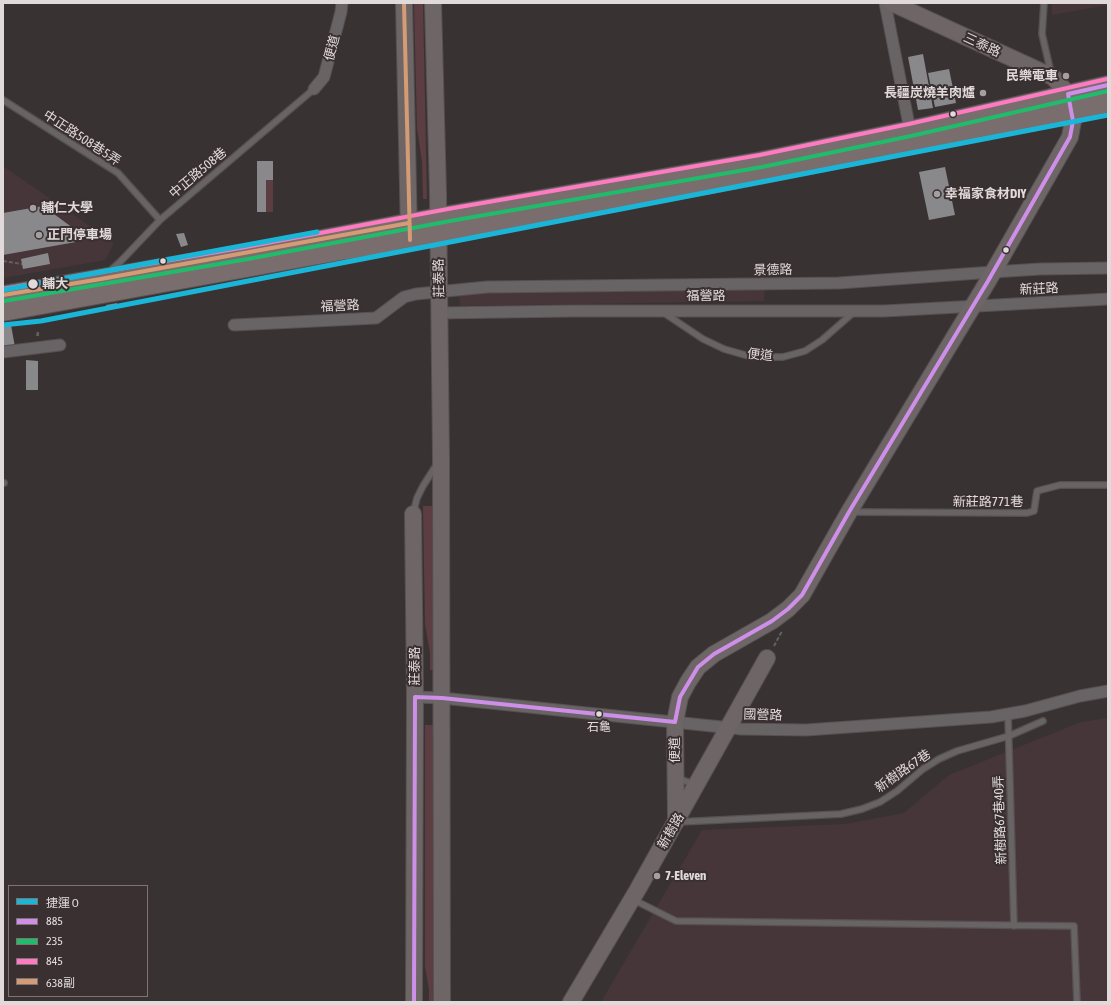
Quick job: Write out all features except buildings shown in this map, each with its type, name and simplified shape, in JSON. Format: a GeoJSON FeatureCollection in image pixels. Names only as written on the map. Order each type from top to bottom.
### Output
{"type":"FeatureCollection","features":[{"type":"Feature","properties":{"kind":"main road"},"geometry":{"type":"LineString","coordinates":[[438,225],[774,172],[1044,118],[1070,103],[1108,85]]}},
{"type":"Feature","properties":{"kind":"main road"},"geometry":{"type":"LineString","coordinates":[[3,295],[409,231],[910,130],[1070,103],[1108,103]]}},
{"type":"Feature","properties":{"kind":"main road"},"geometry":{"type":"LineString","coordinates":[[3,312],[346,250],[409,231]]}},
{"type":"Feature","properties":{"kind":"street","name":"便道"},"geometry":{"type":"LineString","coordinates":[[314,90],[324,77],[342,3]]}},
{"type":"Feature","properties":{"kind":"street"},"geometry":{"type":"LineString","coordinates":[[404,3],[409,231]]}},
{"type":"Feature","properties":{"kind":"street","name":"莊泰路"},"geometry":{"type":"LineString","coordinates":[[433,3],[440,313],[442,1002]]}},
{"type":"Feature","properties":{"kind":"street"},"geometry":{"type":"LineString","coordinates":[[884,3],[910,130]]}},
{"type":"Feature","properties":{"kind":"street","name":"三泰路"},"geometry":{"type":"LineString","coordinates":[[892,3],[1052,77],[1070,103]]}},
{"type":"Feature","properties":{"kind":"street"},"geometry":{"type":"LineString","coordinates":[[849,512],[972,307],[1070,137],[1073,121],[1070,103]]}},
{"type":"Feature","properties":{"kind":"street","name":"景德路"},"geometry":{"type":"LineString","coordinates":[[439,292],[515,286],[839,284],[1040,269],[1108,268]]}},
{"type":"Feature","properties":{"kind":"street","name":"福營路"},"geometry":{"type":"LineString","coordinates":[[234,325],[376,318],[404,297],[416,294],[439,292]]}},
{"type":"Feature","properties":{"kind":"street","name":"新莊路"},"geometry":{"type":"LineString","coordinates":[[972,307],[1108,299]]}},
{"type":"Feature","properties":{"kind":"street","name":"福營路"},"geometry":{"type":"LineString","coordinates":[[440,313],[661,310],[884,311],[972,307]]}},
{"type":"Feature","properties":{"kind":"street"},"geometry":{"type":"LineString","coordinates":[[3,352],[60,345]]}},
{"type":"Feature","properties":{"kind":"street","name":"便道"},"geometry":{"type":"LineString","coordinates":[[676,822],[675,722],[680,698],[688,682],[698,667],[714,654],[772,621],[788,609],[802,595],[849,512]]}},
{"type":"Feature","properties":{"kind":"street","name":"莊泰路"},"geometry":{"type":"LineString","coordinates":[[413,514],[415,698],[414,1002]]}},
{"type":"Feature","properties":{"kind":"street","name":"新樹路"},"geometry":{"type":"LineString","coordinates":[[571,1002],[676,822],[767,658]]}},
{"type":"Feature","properties":{"kind":"street","name":"國營路"},"geometry":{"type":"LineString","coordinates":[[415,698],[442,698],[728,728],[758,730],[806,730],[974,718],[1008,714],[1080,696],[1108,691]]}},
{"type":"Feature","properties":{"kind":"lane"},"geometry":{"type":"LineString","coordinates":[[1044,3],[1042,34],[1052,77]]}},
{"type":"Feature","properties":{"kind":"lane","name":"中正路508巷"},"geometry":{"type":"LineString","coordinates":[[101,279],[121,261],[160,220],[314,90]]}},
{"type":"Feature","properties":{"kind":"lane","name":"中正路508巷5弄"},"geometry":{"type":"LineString","coordinates":[[3,100],[118,173],[160,220]]}},
{"type":"Feature","properties":{"kind":"lane","name":"便道"},"geometry":{"type":"LineString","coordinates":[[661,310],[703,339],[724,349],[752,356],[783,357],[805,351],[817,344],[856,311]]}},
{"type":"Feature","properties":{"kind":"lane","name":"莊泰路"},"geometry":{"type":"LineString","coordinates":[[413,514],[417,498],[441,457]]}},
{"type":"Feature","properties":{"kind":"lane","name":"新莊路771巷"},"geometry":{"type":"LineString","coordinates":[[849,512],[1027,513],[1034,511],[1037,491],[1060,485],[1108,485]]}},
{"type":"Feature","properties":{"kind":"lane","name":"新樹路67巷40弄"},"geometry":{"type":"LineString","coordinates":[[1008,714],[1014,926]]}},
{"type":"Feature","properties":{"kind":"lane","name":"新樹路67巷"},"geometry":{"type":"LineString","coordinates":[[676,822],[848,813],[880,802],[923,769],[939,759],[1009,736],[1043,721]]}},
{"type":"Feature","properties":{"kind":"lane"},"geometry":{"type":"LineString","coordinates":[[675,777],[697,785]]}},
{"type":"Feature","properties":{"kind":"lane"},"geometry":{"type":"LineString","coordinates":[[632,899],[676,921],[1074,926],[1077,1002]]}},
{"type":"Feature","properties":{"kind":"path"},"geometry":{"type":"LineString","coordinates":[[3,261],[22,264]]}},
{"type":"Feature","properties":{"kind":"shaded area"},"geometry":{"type":"Polygon","coordinates":[[[414,3],[423,3],[427,199],[423,199],[422,162],[417,128],[414,3]]]}},
{"type":"Feature","properties":{"kind":"shaded area"},"geometry":{"type":"Polygon","coordinates":[[[1052,3],[1108,3],[1108,5],[1052,15],[1052,3]]]}},
{"type":"Feature","properties":{"kind":"shaded area","name":"輔仁大學"},"geometry":{"type":"Polygon","coordinates":[[[3,166],[114,243],[105,260],[3,278],[3,166]]]}},
{"type":"Feature","properties":{"kind":"shaded area"},"geometry":{"type":"Polygon","coordinates":[[[266,180],[273,180],[273,212],[266,212],[266,180]]]}},
{"type":"Feature","properties":{"kind":"shaded area"},"geometry":{"type":"Polygon","coordinates":[[[548,290],[765,290],[764,301],[460,306],[459,294],[548,290]]]}},
{"type":"Feature","properties":{"kind":"shaded area"},"geometry":{"type":"Polygon","coordinates":[[[423,506],[433,506],[434,670],[430,670],[430,653],[425,624],[423,506]]]}},
{"type":"Feature","properties":{"kind":"shaded area"},"geometry":{"type":"Polygon","coordinates":[[[1108,718],[1108,1002],[601,1002],[702,830],[845,824],[904,813],[949,775],[1081,722],[1108,718]]]}},
{"type":"Feature","properties":{"kind":"shaded area"},"geometry":{"type":"Polygon","coordinates":[[[425,725],[435,725],[434,1002],[429,1002],[429,990],[425,967],[425,725]]]}},
{"type":"Feature","properties":{"kind":"metro line","name":"O"},"geometry":{"type":"LineString","coordinates":[[3,325],[41,321],[1108,115]]}},
{"type":"Feature","properties":{"kind":"metro line","name":"O"},"geometry":{"type":"LineString","coordinates":[[3,290],[317,232]]}},
{"type":"Feature","properties":{"kind":"transit line","name":"638副"},"geometry":{"type":"LineString","coordinates":[[404,3],[410,240]]}},
{"type":"Feature","properties":{"kind":"transit line","name":"845"},"geometry":{"type":"LineString","coordinates":[[3,289],[246,247],[448,209],[760,155],[909,124],[1107,79]]}},
{"type":"Feature","properties":{"kind":"transit line","name":"885"},"geometry":{"type":"LineString","coordinates":[[675,722],[680,697],[698,667],[714,654],[772,621],[788,609],[802,595],[849,512],[988,281],[1070,137],[1073,121],[1068,94],[1108,85]]}},
{"type":"Feature","properties":{"kind":"transit line","name":"235"},"geometry":{"type":"LineString","coordinates":[[4,301],[762,167],[911,136],[1108,91]]}},
{"type":"Feature","properties":{"kind":"transit line","name":"638副"},"geometry":{"type":"LineString","coordinates":[[3,295],[101,279],[409,223]]}},
{"type":"Feature","properties":{"kind":"transit line","name":"885"},"geometry":{"type":"LineString","coordinates":[[414,1002],[415,697],[442,698],[675,722]]}},
{"type":"Feature","properties":{"kind":"place","name":"民樂電車"},"geometry":{"type":"Point","coordinates":[1066,76]}},
{"type":"Feature","properties":{"kind":"place","name":"長疆炭燒羊肉爐"},"geometry":{"type":"Point","coordinates":[983,93]}},
{"type":"Feature","properties":{"kind":"place","name":"幸福家食材DIY"},"geometry":{"type":"Point","coordinates":[937,194]}},
{"type":"Feature","properties":{"kind":"place","name":"輔仁大學"},"geometry":{"type":"Point","coordinates":[33,208]}},
{"type":"Feature","properties":{"kind":"place","name":"正門停車場"},"geometry":{"type":"Point","coordinates":[39,235]}},
{"type":"Feature","properties":{"kind":"place","name":"輔大"},"geometry":{"type":"Point","coordinates":[33,284]}},
{"type":"Feature","properties":{"kind":"place","name":"石龜"},"geometry":{"type":"Point","coordinates":[599,714]}},
{"type":"Feature","properties":{"kind":"place","name":"7-Eleven"},"geometry":{"type":"Point","coordinates":[657,876]}}]}
